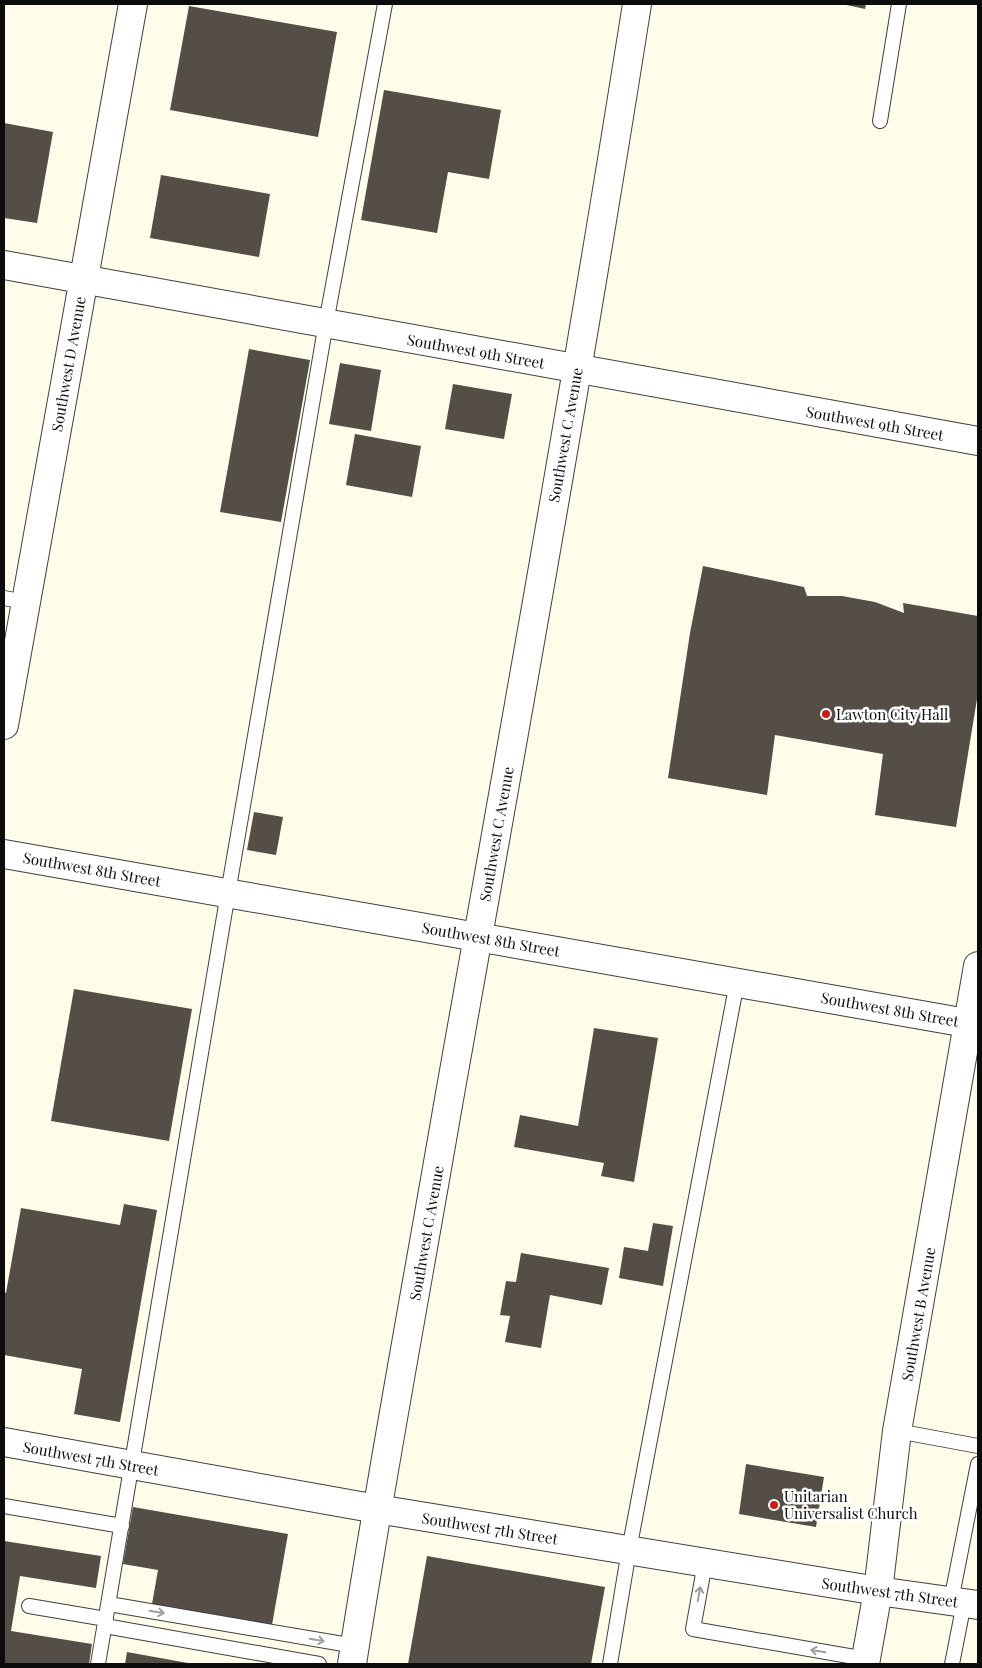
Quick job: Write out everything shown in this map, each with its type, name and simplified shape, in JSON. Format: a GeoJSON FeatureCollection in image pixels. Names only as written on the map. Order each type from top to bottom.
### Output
{"type":"FeatureCollection","features":[{"type":"Feature","properties":{"kind":"street","name":"Southwest D Avenue"},"geometry":{"type":"LineString","coordinates":[[4,725],[15,600],[83,279],[133,4]]}},
{"type":"Feature","properties":{"kind":"street","name":"Southwest C Avenue"},"geometry":{"type":"LineString","coordinates":[[353,1655],[612,159],[636,4]]}},
{"type":"Feature","properties":{"kind":"street","name":"Southwest 9th Street"},"geometry":{"type":"LineString","coordinates":[[4,264],[978,441]]}},
{"type":"Feature","properties":{"kind":"street","name":"Southwest 8th Street"},"geometry":{"type":"LineString","coordinates":[[4,854],[973,1024]]}},
{"type":"Feature","properties":{"kind":"street","name":"Southwest B Avenue"},"geometry":{"type":"LineString","coordinates":[[865,1662],[878,1591],[897,1431],[973,1024],[978,966]]}},
{"type":"Feature","properties":{"kind":"street","name":"Southwest 7th Street"},"geometry":{"type":"LineString","coordinates":[[4,1442],[377,1509],[878,1591],[964,1603]]}},
{"type":"Feature","properties":{"kind":"lane"},"geometry":{"type":"LineString","coordinates":[[98,1664],[326,323],[384,4]]}},
{"type":"Feature","properties":{"kind":"lane"},"geometry":{"type":"LineString","coordinates":[[880,121],[900,4]]}},
{"type":"Feature","properties":{"kind":"lane"},"geometry":{"type":"LineString","coordinates":[[610,1664],[629,1550],[737,982]]}},
{"type":"Feature","properties":{"kind":"lane"},"geometry":{"type":"LineString","coordinates":[[897,1431],[978,1446]]}},
{"type":"Feature","properties":{"kind":"lane"},"geometry":{"type":"LineString","coordinates":[[952,1664],[964,1603],[978,1464]]}},
{"type":"Feature","properties":{"kind":"lane"},"geometry":{"type":"LineString","coordinates":[[4,1506],[122,1526]]}},
{"type":"Feature","properties":{"kind":"lane"},"geometry":{"type":"LineString","coordinates":[[705,1563],[693,1629],[865,1662]]}},
{"type":"Feature","properties":{"kind":"lane"},"geometry":{"type":"LineString","coordinates":[[109,1604],[353,1655]]}},
{"type":"Feature","properties":{"kind":"lane"},"geometry":{"type":"LineString","coordinates":[[29,1606],[319,1664]]}},
{"type":"Feature","properties":{"kind":"building"},"geometry":{"type":"Polygon","coordinates":[[[842,4],[866,4],[865,9],[842,4]]]}},
{"type":"Feature","properties":{"kind":"building"},"geometry":{"type":"Polygon","coordinates":[[[189,6],[337,32],[318,137],[170,110],[189,6]]]}},
{"type":"Feature","properties":{"kind":"building"},"geometry":{"type":"Polygon","coordinates":[[[384,90],[501,110],[489,179],[448,172],[437,233],[361,220],[384,90]]]}},
{"type":"Feature","properties":{"kind":"building"},"geometry":{"type":"Polygon","coordinates":[[[4,123],[53,132],[37,223],[4,218],[4,123]]]}},
{"type":"Feature","properties":{"kind":"building"},"geometry":{"type":"Polygon","coordinates":[[[161,175],[270,194],[259,257],[150,238],[161,175]]]}},
{"type":"Feature","properties":{"kind":"building"},"geometry":{"type":"Polygon","coordinates":[[[249,349],[310,360],[281,522],[220,512],[249,349]]]}},
{"type":"Feature","properties":{"kind":"building"},"geometry":{"type":"Polygon","coordinates":[[[340,363],[381,370],[371,431],[329,424],[340,363]]]}},
{"type":"Feature","properties":{"kind":"building"},"geometry":{"type":"Polygon","coordinates":[[[453,384],[512,394],[504,439],[445,429],[453,384]]]}},
{"type":"Feature","properties":{"kind":"building"},"geometry":{"type":"Polygon","coordinates":[[[355,434],[421,446],[412,497],[346,485],[355,434]]]}},
{"type":"Feature","properties":{"kind":"building","name":"Lawton City Hall"},"geometry":{"type":"Polygon","coordinates":[[[703,566],[804,587],[807,596],[842,596],[875,602],[904,613],[903,603],[978,616],[978,693],[956,827],[875,815],[883,754],[775,735],[767,795],[668,778],[690,633],[703,566]]]}},
{"type":"Feature","properties":{"kind":"building"},"geometry":{"type":"Polygon","coordinates":[[[254,812],[283,817],[276,855],[247,850],[254,812]]]}},
{"type":"Feature","properties":{"kind":"building"},"geometry":{"type":"Polygon","coordinates":[[[74,989],[192,1009],[169,1141],[51,1121],[74,989]]]}},
{"type":"Feature","properties":{"kind":"building"},"geometry":{"type":"Polygon","coordinates":[[[594,1028],[658,1038],[634,1182],[601,1176],[604,1163],[514,1147],[520,1115],[578,1126],[594,1028]]]}},
{"type":"Feature","properties":{"kind":"building"},"geometry":{"type":"Polygon","coordinates":[[[124,1204],[157,1210],[120,1422],[74,1414],[82,1369],[4,1355],[4,1292],[6,1293],[21,1208],[120,1225],[124,1204]]]}},
{"type":"Feature","properties":{"kind":"building"},"geometry":{"type":"Polygon","coordinates":[[[653,1223],[673,1226],[663,1286],[619,1278],[624,1247],[648,1251],[653,1223]]]}},
{"type":"Feature","properties":{"kind":"building"},"geometry":{"type":"Polygon","coordinates":[[[521,1253],[609,1268],[602,1305],[550,1295],[541,1348],[505,1342],[510,1316],[500,1315],[506,1281],[516,1282],[521,1253]]]}},
{"type":"Feature","properties":{"kind":"building"},"geometry":{"type":"Polygon","coordinates":[[[746,1464],[824,1477],[816,1527],[739,1514],[746,1464]]]}},
{"type":"Feature","properties":{"kind":"building"},"geometry":{"type":"Polygon","coordinates":[[[133,1507],[288,1534],[272,1625],[152,1604],[158,1570],[123,1564],[133,1507]]]}},
{"type":"Feature","properties":{"kind":"building"},"geometry":{"type":"Polygon","coordinates":[[[4,1541],[101,1556],[96,1588],[20,1576],[11,1631],[92,1644],[89,1664],[4,1664],[4,1541]]]}},
{"type":"Feature","properties":{"kind":"building"},"geometry":{"type":"Polygon","coordinates":[[[427,1556],[605,1587],[591,1664],[408,1664],[427,1556]]]}},
{"type":"Feature","properties":{"kind":"building"},"geometry":{"type":"Polygon","coordinates":[[[127,1652],[188,1663],[188,1664],[125,1664],[127,1652]]]}},
{"type":"Feature","properties":{"kind":"place","name":"Lawton City Hall"},"geometry":{"type":"Point","coordinates":[826,714]}},
{"type":"Feature","properties":{"kind":"place","name":"Unitarian Universalist Church"},"geometry":{"type":"Point","coordinates":[774,1505]}}]}
